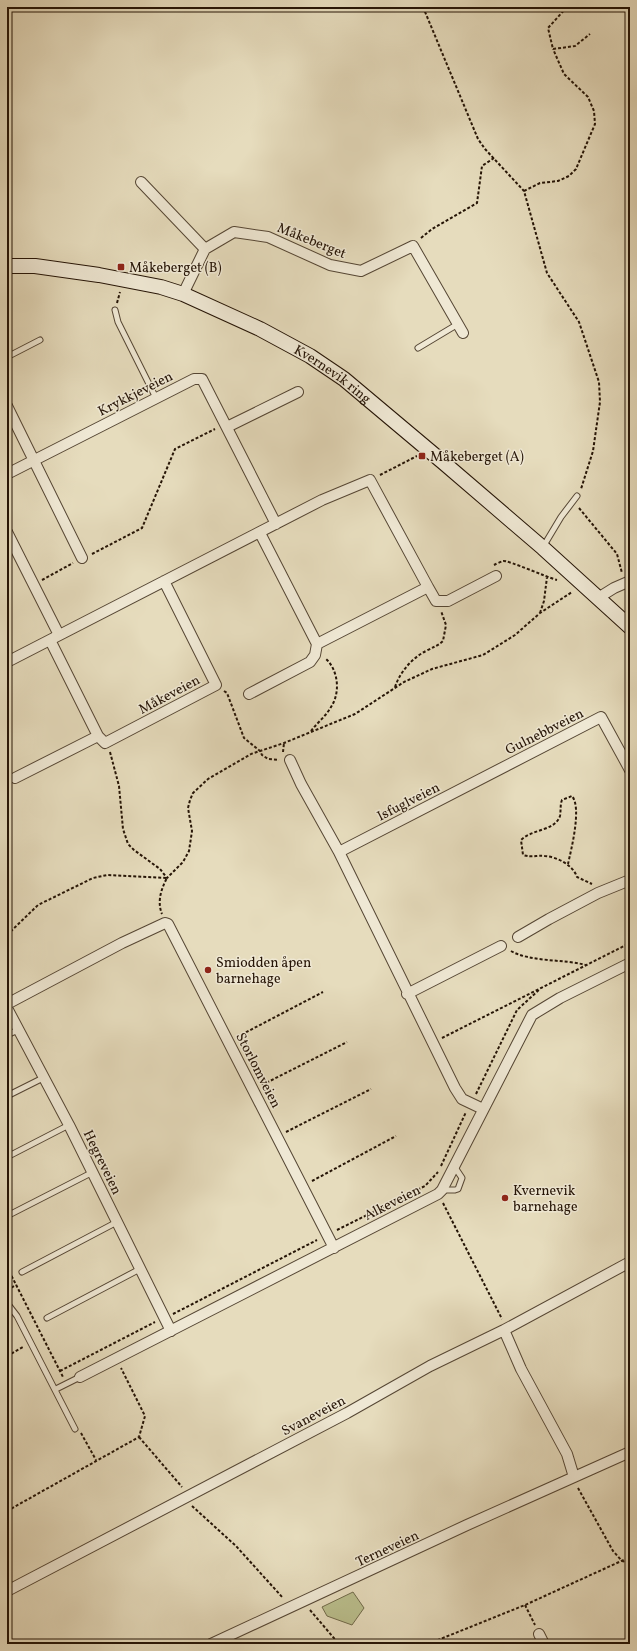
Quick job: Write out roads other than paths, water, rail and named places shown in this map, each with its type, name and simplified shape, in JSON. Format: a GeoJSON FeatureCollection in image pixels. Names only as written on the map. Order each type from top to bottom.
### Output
{"type":"FeatureCollection","features":[{"type":"Feature","properties":{"kind":"main road","name":"Kvernevik ring"},"geometry":{"type":"LineString","coordinates":[[7,266],[35,266],[99,275],[183,294],[260,328],[310,356],[344,379],[543,548],[630,627]]}},
{"type":"Feature","properties":{"kind":"street"},"geometry":{"type":"LineString","coordinates":[[141,182],[205,249],[183,294]]}},
{"type":"Feature","properties":{"kind":"street","name":"Måkeberget"},"geometry":{"type":"LineString","coordinates":[[205,249],[234,232],[268,237],[330,265],[361,271],[413,246],[458,324]]}},
{"type":"Feature","properties":{"kind":"street"},"geometry":{"type":"LineString","coordinates":[[458,324],[463,333]]}},
{"type":"Feature","properties":{"kind":"street","name":"Krykkjeveien"},"geometry":{"type":"LineString","coordinates":[[7,474],[194,379],[202,379],[224,426],[276,524]]}},
{"type":"Feature","properties":{"kind":"street"},"geometry":{"type":"LineString","coordinates":[[224,426],[298,392]]}},
{"type":"Feature","properties":{"kind":"street"},"geometry":{"type":"LineString","coordinates":[[7,406],[82,558]]}},
{"type":"Feature","properties":{"kind":"street"},"geometry":{"type":"LineString","coordinates":[[7,662],[322,500],[370,480],[436,601],[448,601],[496,576]]}},
{"type":"Feature","properties":{"kind":"street"},"geometry":{"type":"LineString","coordinates":[[7,532],[59,635]]}},
{"type":"Feature","properties":{"kind":"street"},"geometry":{"type":"LineString","coordinates":[[260,533],[316,648]]}},
{"type":"Feature","properties":{"kind":"street","name":"Måkeveien"},"geometry":{"type":"LineString","coordinates":[[15,778],[102,740],[216,685],[164,581]]}},
{"type":"Feature","properties":{"kind":"street"},"geometry":{"type":"LineString","coordinates":[[598,598],[628,581]]}},
{"type":"Feature","properties":{"kind":"street"},"geometry":{"type":"LineString","coordinates":[[249,694],[310,662],[316,648],[428,587]]}},
{"type":"Feature","properties":{"kind":"street"},"geometry":{"type":"LineString","coordinates":[[50,640],[102,740]]}},
{"type":"Feature","properties":{"kind":"street","name":"Gulnebbveien"},"geometry":{"type":"LineString","coordinates":[[490,775],[601,717],[630,770]]}},
{"type":"Feature","properties":{"kind":"street"},"geometry":{"type":"LineString","coordinates":[[287,760],[339,852],[407,994],[455,1088],[462,1099],[483,1109]]}},
{"type":"Feature","properties":{"kind":"street","name":"Isfuglveien"},"geometry":{"type":"LineString","coordinates":[[339,852],[490,775]]}},
{"type":"Feature","properties":{"kind":"street"},"geometry":{"type":"LineString","coordinates":[[518,937],[549,918],[598,893],[630,880]]}},
{"type":"Feature","properties":{"kind":"street","name":"Storlomveien"},"geometry":{"type":"LineString","coordinates":[[7,1004],[148,930],[168,924],[334,1248]]}},
{"type":"Feature","properties":{"kind":"street"},"geometry":{"type":"LineString","coordinates":[[407,994],[501,946]]}},
{"type":"Feature","properties":{"kind":"street","name":"Alkeveien"},"geometry":{"type":"LineString","coordinates":[[80,1377],[334,1248],[440,1192],[532,1015],[560,998],[630,963]]}},
{"type":"Feature","properties":{"kind":"street","name":"Hegreveien"},"geometry":{"type":"LineString","coordinates":[[7,1008],[18,1030],[30,1047],[43,1078],[70,1125],[171,1331]]}},
{"type":"Feature","properties":{"kind":"street","name":"Svaneveien"},"geometry":{"type":"LineString","coordinates":[[7,1591],[347,1413],[430,1366],[504,1330],[630,1262]]}},
{"type":"Feature","properties":{"kind":"street"},"geometry":{"type":"LineString","coordinates":[[504,1330],[521,1369],[567,1454],[574,1477]]}},
{"type":"Feature","properties":{"kind":"street","name":"Terneveien"},"geometry":{"type":"LineString","coordinates":[[212,1644],[630,1452]]}},
{"type":"Feature","properties":{"kind":"street"},"geometry":{"type":"LineString","coordinates":[[539,1634],[544,1644]]}},
{"type":"Feature","properties":{"kind":"lane"},"geometry":{"type":"LineString","coordinates":[[115,310],[118,322],[156,398]]}},
{"type":"Feature","properties":{"kind":"lane"},"geometry":{"type":"LineString","coordinates":[[418,348],[458,324]]}},
{"type":"Feature","properties":{"kind":"lane"},"geometry":{"type":"LineString","coordinates":[[7,357],[40,340]]}},
{"type":"Feature","properties":{"kind":"lane"},"geometry":{"type":"LineString","coordinates":[[543,548],[561,517],[577,496]]}},
{"type":"Feature","properties":{"kind":"lane"},"geometry":{"type":"LineString","coordinates":[[7,1035],[18,1030]]}},
{"type":"Feature","properties":{"kind":"lane"},"geometry":{"type":"LineString","coordinates":[[7,1096],[43,1078]]}},
{"type":"Feature","properties":{"kind":"lane"},"geometry":{"type":"LineString","coordinates":[[7,1157],[70,1125]]}},
{"type":"Feature","properties":{"kind":"lane"},"geometry":{"type":"LineString","coordinates":[[440,1192],[455,1190],[462,1183],[462,1178],[454,1166]]}},
{"type":"Feature","properties":{"kind":"lane"},"geometry":{"type":"LineString","coordinates":[[7,1216],[93,1172]]}},
{"type":"Feature","properties":{"kind":"lane"},"geometry":{"type":"LineString","coordinates":[[22,1272],[117,1222]]}},
{"type":"Feature","properties":{"kind":"lane"},"geometry":{"type":"LineString","coordinates":[[47,1318],[140,1269]]}},
{"type":"Feature","properties":{"kind":"lane"},"geometry":{"type":"LineString","coordinates":[[7,1302],[17,1316],[32,1343],[75,1429]]}},
{"type":"Feature","properties":{"kind":"lane"},"geometry":{"type":"LineString","coordinates":[[56,1389],[80,1377]]}},
{"type":"Feature","properties":{"kind":"place","name":"Måkeberget (B)"},"geometry":{"type":"Point","coordinates":[121,267]}},
{"type":"Feature","properties":{"kind":"place","name":"Måkeberget (A)"},"geometry":{"type":"Point","coordinates":[422,456]}},
{"type":"Feature","properties":{"kind":"place","name":"Smiodden åpen barnehage"},"geometry":{"type":"Point","coordinates":[208,970]}},
{"type":"Feature","properties":{"kind":"place","name":"Kvernevik barnehage"},"geometry":{"type":"Point","coordinates":[505,1198]}}]}
